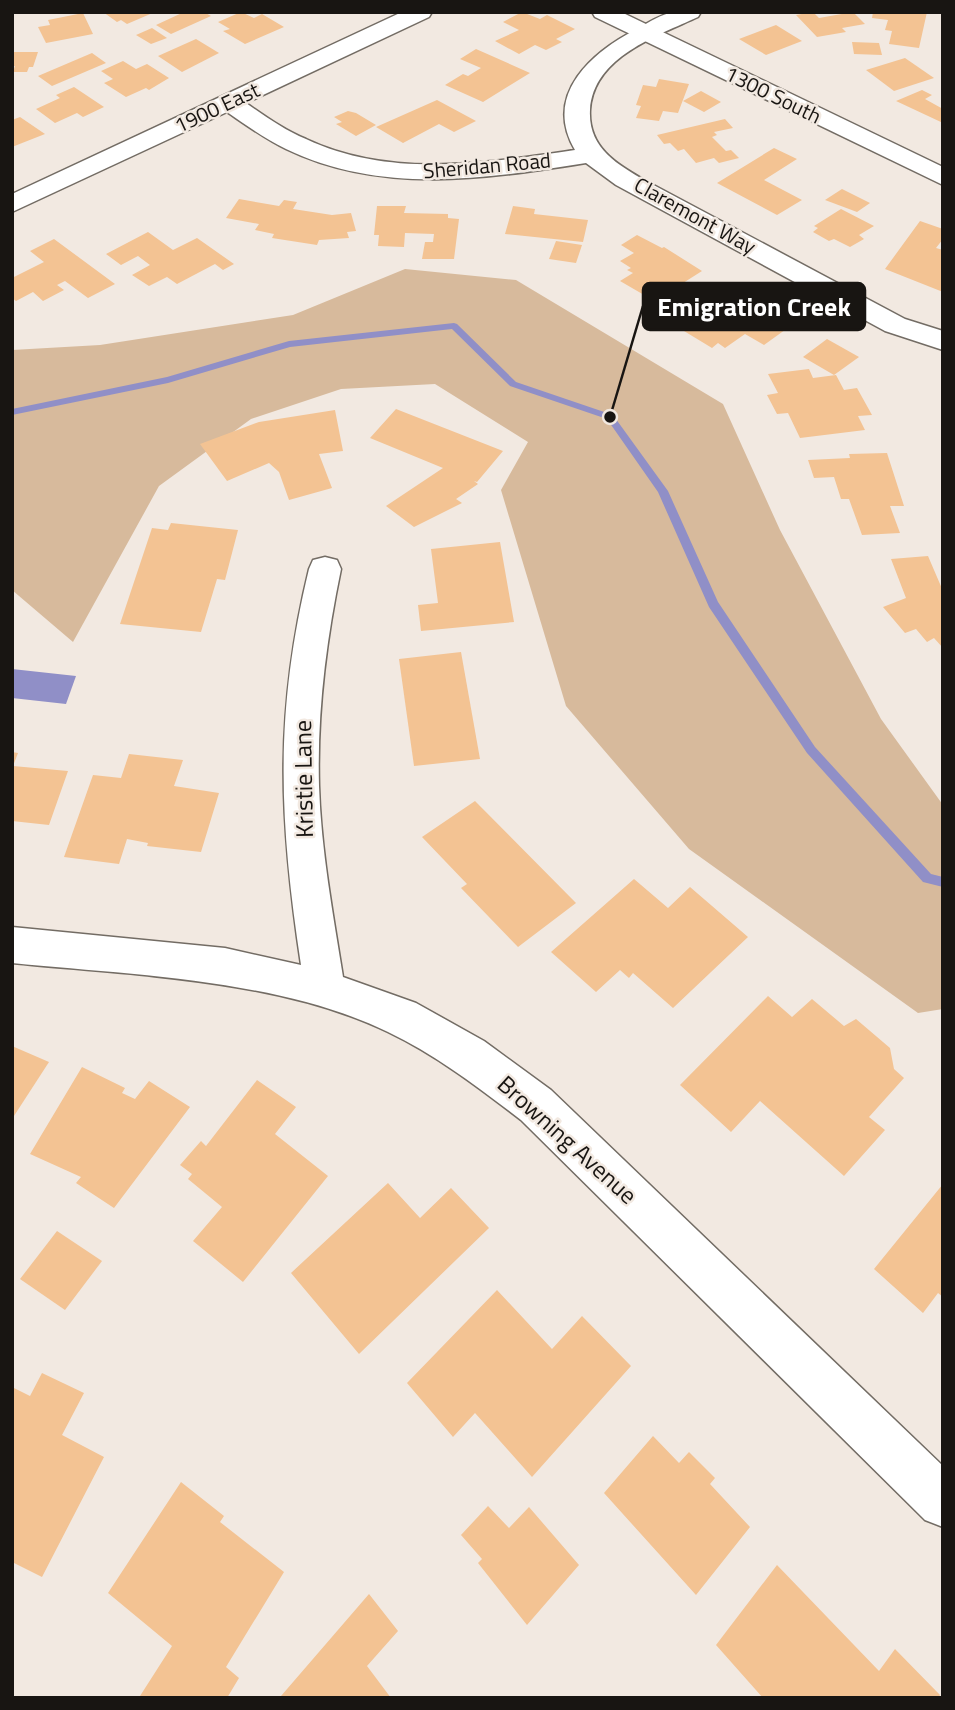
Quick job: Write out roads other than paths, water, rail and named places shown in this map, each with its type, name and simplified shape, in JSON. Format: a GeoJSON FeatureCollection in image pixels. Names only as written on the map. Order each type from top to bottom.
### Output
{"type":"FeatureCollection","features":[{"type":"Feature","properties":{"kind":"street","name":"1900 East"},"geometry":{"type":"LineString","coordinates":[[12,204],[421,12]]}},
{"type":"Feature","properties":{"kind":"street","name":"1300 South"},"geometry":{"type":"LineString","coordinates":[[603,12],[943,177]]}},
{"type":"Feature","properties":{"kind":"street"},"geometry":{"type":"LineString","coordinates":[[592,155],[584,142],[577,114],[582,86],[601,62],[647,33],[690,12]]}},
{"type":"Feature","properties":{"kind":"street","name":"Sheridan Road"},"geometry":{"type":"LineString","coordinates":[[229,103],[305,149],[340,161],[391,171],[455,173],[592,155]]}},
{"type":"Feature","properties":{"kind":"street","name":"Claremont Way"},"geometry":{"type":"LineString","coordinates":[[592,155],[637,184],[872,313],[943,341]]}},
{"type":"Feature","properties":{"kind":"street","name":"Kristie Lane"},"geometry":{"type":"LineString","coordinates":[[324,989],[304,846],[300,761],[304,674],[325,569]]}},
{"type":"Feature","properties":{"kind":"street","name":"Browning Avenue"},"geometry":{"type":"LineString","coordinates":[[12,945],[225,966],[324,989],[401,1017],[469,1055],[536,1105],[943,1502]]}},
{"type":"Feature","properties":{"kind":"water"},"geometry":{"type":"Polygon","coordinates":[[[12,669],[76,676],[66,704],[12,698],[12,669]]]}},
{"type":"Feature","properties":{"kind":"waterway"},"geometry":{"type":"LineString","coordinates":[[12,412],[168,380],[289,344],[454,326],[513,384],[610,417],[663,491],[713,604],[811,750],[927,878],[943,882]]}},
{"type":"Feature","properties":{"kind":"place","name":"Emigration Creek"},"geometry":{"type":"Point","coordinates":[610,417]}}]}
